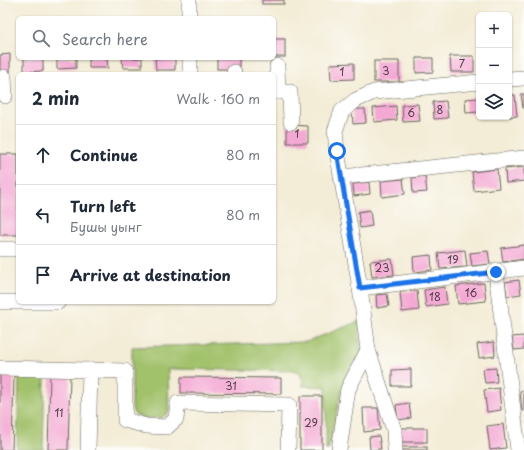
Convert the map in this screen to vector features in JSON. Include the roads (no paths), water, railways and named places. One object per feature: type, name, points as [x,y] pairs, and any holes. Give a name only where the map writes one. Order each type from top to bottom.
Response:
[{"type":"street","points":[[189,0],[189,16]]},
{"type":"street","points":[[190,60],[190,72]]},
{"type":"street","points":[[277,66],[281,92],[291,122]]},
{"type":"street","points":[[4,77],[8,96]]},
{"type":"street","points":[[512,79],[524,78]]},
{"type":"street","points":[[395,450],[394,430],[368,350],[360,288],[335,131],[342,111],[356,100],[374,92],[476,82]]},
{"type":"street","points":[[342,176],[524,158]]},
{"type":"street","points":[[0,249],[16,249]]},
{"type":"street","points":[[360,288],[524,268]]},
{"type":"street","points":[[496,272],[518,450]]},
{"type":"street","points":[[0,302],[16,302]]},
{"type":"street","points":[[339,450],[348,389],[368,350]]},
{"type":"street","points":[[0,368],[125,371],[125,420],[146,426],[167,427],[176,419],[178,403],[288,405],[288,450]]},
{"type":"street","points":[[88,450],[90,370]]}]
